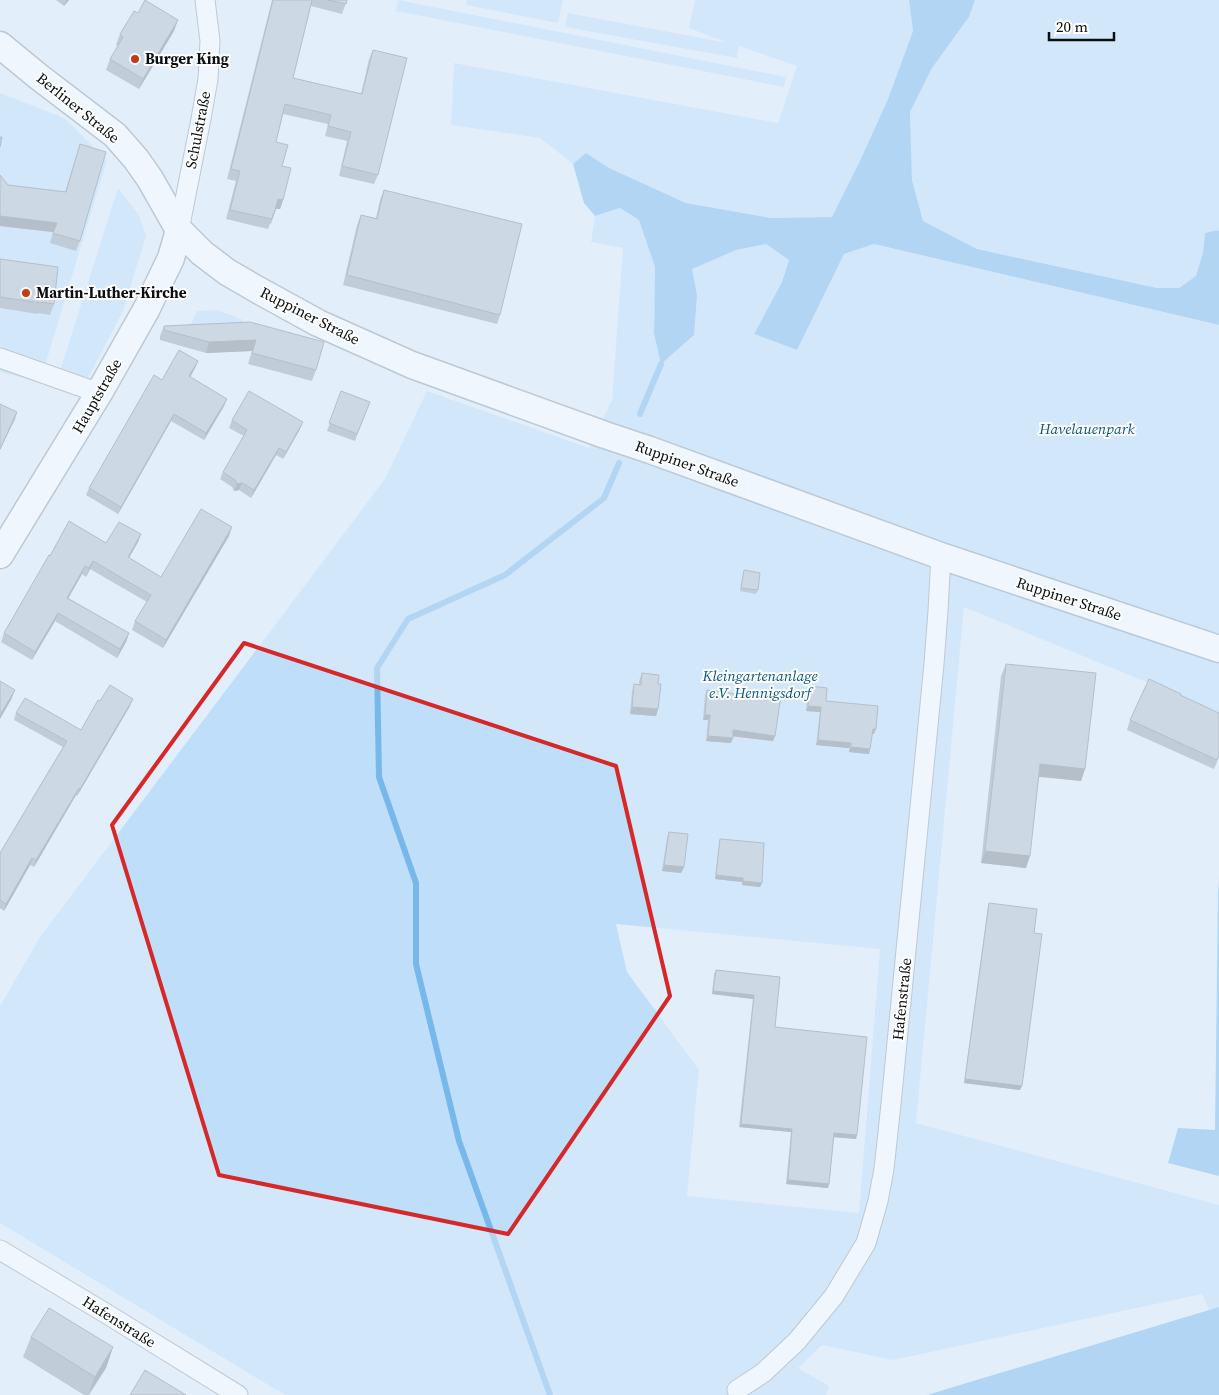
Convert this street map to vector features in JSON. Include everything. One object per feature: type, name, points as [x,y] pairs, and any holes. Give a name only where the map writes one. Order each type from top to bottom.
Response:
[{"type":"main road","name":"Berliner Straße","points":[[0,45],[115,135],[150,179],[179,230]]},
{"type":"main road","name":"Hauptstraße","points":[[0,555],[99,393],[146,310],[171,258],[179,230]]},
{"type":"main road","name":"Ruppiner Straße","points":[[179,230],[202,253],[227,272],[258,290],[318,323],[412,365],[941,556],[1219,649]]},
{"type":"street","name":"Schulstraße","points":[[179,230],[208,79],[210,41],[205,0]]},
{"type":"street","points":[[0,358],[99,393]]},
{"type":"street","name":"Hafenstraße","points":[[737,1390],[763,1373],[797,1341],[834,1296],[866,1242],[878,1201],[884,1169],[898,1036],[934,664],[941,556]]},
{"type":"street","name":"Hafenstraße","points":[[0,1250],[238,1395]]},
{"type":"highlighted area","points":[[244,643],[616,766],[670,996],[508,1234],[219,1175],[112,825]]},
{"type":"green space","points":[[398,0],[786,77],[784,87],[396,11]]},
{"type":"green space","points":[[467,0],[563,0],[558,23],[466,5]]},
{"type":"green space","points":[[695,0],[909,0],[913,31],[888,99],[860,162],[832,217],[771,218],[686,203],[609,168],[586,154],[573,164],[540,138],[451,125],[454,63],[778,123],[797,66],[739,46],[737,58],[565,27],[568,13],[728,43],[689,28]]},
{"type":"green space","points":[[975,0],[1219,0],[1219,231],[1205,233],[1203,253],[1197,276],[1179,288],[1157,288],[977,249],[923,221],[912,180],[910,112],[932,68],[969,17]]},
{"type":"green space","points":[[0,93],[64,118],[107,160],[40,382],[0,372]]},
{"type":"green space","points":[[118,188],[139,215],[146,236],[123,311],[88,378],[60,371]]},
{"type":"green space","points":[[620,208],[639,220],[655,267],[654,333],[697,295],[691,269],[736,250],[766,244],[789,260],[782,282],[754,334],[796,350],[844,254],[874,244],[1219,325],[1219,712],[964,607],[916,1123],[1219,1205],[1219,1307],[1209,1310],[1202,1294],[893,1360],[822,1345],[798,1368],[829,1386],[826,1395],[285,1395],[0,1223],[0,1006],[40,937],[385,479],[427,391],[589,448],[612,400],[623,248],[591,242],[595,216]],"holes":[[[616,924],[880,949],[859,1213],[687,1196],[699,1070],[627,972]]]},
{"type":"green space","points":[[218,310],[243,320],[241,328],[189,328],[197,311]]},
{"type":"water","points":[[909,0],[975,0],[969,17],[932,68],[910,112],[912,180],[923,221],[977,249],[1157,288],[1179,288],[1196,276],[1203,253],[1205,233],[1217,230],[1219,231],[1219,325],[874,244],[844,254],[797,350],[754,334],[782,282],[789,260],[766,244],[736,250],[692,269],[697,295],[694,335],[661,364],[654,333],[655,267],[639,220],[620,208],[595,216],[584,203],[573,164],[586,153],[609,168],[686,203],[771,218],[832,217],[888,99],[913,31]]},
{"type":"water","points":[[1219,878],[1219,1176],[1168,1163],[1178,1128],[1215,1130]]},
{"type":"water","points":[[1219,1307],[1219,1395],[927,1395]]},
{"type":"building","name":"Burger King","points":[[145,0],[178,20],[143,79],[110,59],[123,37],[120,34],[134,11],[138,13]]},
{"type":"building","points":[[273,0],[312,0],[293,78],[362,94],[373,50],[407,58],[378,175],[342,166],[351,132],[328,126],[331,115],[285,104],[276,142],[288,145],[282,166],[291,168],[283,200],[278,199],[272,219],[230,210],[240,171],[231,169]]},
{"type":"building","points":[[328,0],[347,0],[346,4]]},
{"type":"building","points":[[80,144],[106,152],[80,241],[53,233],[57,223],[0,216],[0,175],[8,185],[66,192]]},
{"type":"building","points":[[384,190],[522,224],[500,315],[347,275],[361,215],[377,219]]},
{"type":"building","name":"Martin-Luther-Kirche","points":[[0,259],[58,267],[54,304],[0,297]]},
{"type":"building","points":[[250,322],[324,342],[316,370],[252,353],[256,340],[209,342],[164,330],[164,326]]},
{"type":"building","points":[[179,350],[198,361],[189,376],[227,399],[206,433],[174,414],[121,507],[89,488],[154,375],[162,380]]},
{"type":"building","points":[[249,391],[303,422],[286,452],[279,448],[254,490],[242,483],[237,484],[235,480],[223,472],[247,430],[232,420]]},
{"type":"building","points":[[341,391],[370,402],[357,434],[329,423]]},
{"type":"building","points":[[0,404],[17,412],[0,449]]},
{"type":"building","points":[[201,509],[232,527],[166,640],[135,621],[151,595],[93,561],[89,568],[85,566],[67,598],[129,633],[120,649],[58,613],[35,652],[4,633],[69,521],[106,543],[119,522],[141,534],[128,557],[161,577]]},
{"type":"building","points":[[744,570],[760,573],[758,590],[741,588]]},
{"type":"building","points":[[1006,664],[1096,673],[1085,769],[1040,764],[1030,856],[985,851]]},
{"type":"building","points":[[642,673],[659,675],[658,684],[661,684],[658,709],[632,707],[634,684],[641,685]]},
{"type":"building","points":[[1149,679],[1219,713],[1219,755],[1217,760],[1130,720]]},
{"type":"building","points":[[0,681],[15,690],[0,715]]},
{"type":"building","points":[[110,685],[133,699],[80,789],[36,860],[32,858],[6,904],[0,900],[0,853],[67,741],[16,713],[25,698],[81,730],[98,700],[100,701]]},
{"type":"building","points":[[810,686],[827,688],[826,701],[878,706],[876,729],[873,729],[870,749],[851,747],[851,743],[818,740],[821,707],[808,706]]},
{"type":"building","points":[[707,690],[761,697],[762,694],[781,696],[775,736],[733,730],[733,738],[708,736],[710,715],[705,715]]},
{"type":"building","points":[[669,832],[688,834],[684,867],[664,865]]},
{"type":"building","points":[[720,839],[764,843],[762,883],[743,881],[743,878],[716,875]]},
{"type":"building","points":[[989,903],[1037,909],[1034,933],[1042,934],[1022,1086],[965,1079]]},
{"type":"building","points":[[716,970],[780,977],[775,1027],[867,1037],[857,1135],[834,1133],[829,1184],[788,1180],[792,1129],[741,1124],[754,995],[713,991]]},
{"type":"building","points":[[49,1308],[113,1347],[95,1377],[31,1337]]},
{"type":"building","points":[[145,1370],[186,1395],[130,1395]]},
{"type":"waterway","points":[[640,414],[661,364]]},
{"type":"waterway","points":[[550,1395],[459,1141],[416,964],[416,883],[379,777],[377,668],[408,619],[505,575],[604,498],[619,463]]},
{"type":"place","name":"Burger King","points":[[135,59]]},
{"type":"place","name":"Martin-Luther-Kirche","points":[[26,293]]},
{"type":"park label","name":"Havelauenpark","points":[[1087,429]]},
{"type":"park label","name":"Kleingartenanlage e.V. Hennigsdorf","points":[[760,684]]}]
